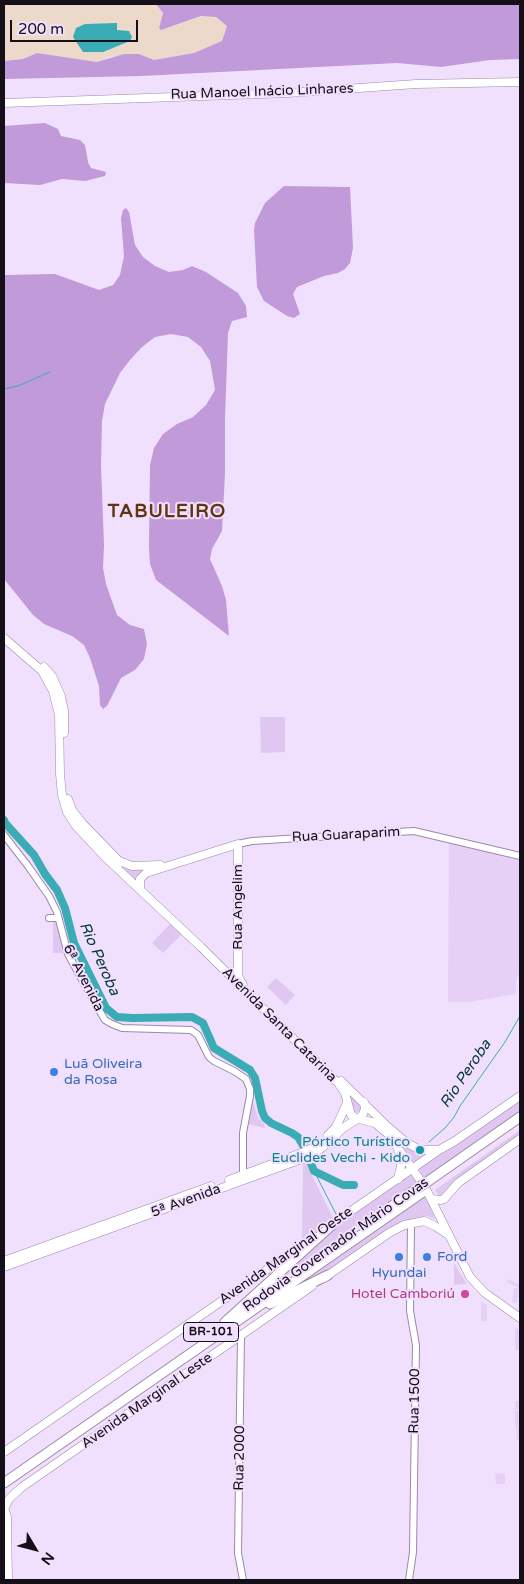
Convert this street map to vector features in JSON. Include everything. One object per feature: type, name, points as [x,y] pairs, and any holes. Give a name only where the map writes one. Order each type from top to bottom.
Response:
[{"type":"highway","name":"Rodovia Governador Mário Covas","points":[[425,1187],[520,1117]]},
{"type":"highway","name":"Rodovia Governador Mário Covas","points":[[4,1483],[228,1324],[425,1187],[520,1124]]},
{"type":"highway","points":[[228,1324],[332,1225]]},
{"type":"highway","points":[[228,1324],[328,1275]]},
{"type":"highway","name":"Rodovia Governador Mário Covas","points":[[4,1476],[228,1324]]},
{"type":"main road","name":"Rua Manoel Inácio Linhares","points":[[4,103],[291,92],[416,84],[520,82]]},
{"type":"main road","name":"Rua Guaraparim","points":[[4,632],[44,667],[52,676],[61,696],[64,711],[65,788],[72,810],[87,830],[122,863],[132,866],[172,864]]},
{"type":"main road","name":"Avenida Santa Catarina","points":[[4,638],[42,671],[57,702],[59,715],[60,788],[67,812],[76,826],[338,1083],[345,1093],[351,1114],[355,1118],[376,1123],[382,1128],[397,1146],[425,1187],[466,1271],[485,1293],[520,1318]]},
{"type":"main road","name":"Rua Guaraparim","points":[[140,888],[141,877],[146,873],[238,844]]},
{"type":"main road","name":"Rua Angelim","points":[[238,844],[239,971]]},
{"type":"main road","name":"Avenida Santa Catarina","points":[[239,971],[241,983],[388,1127],[407,1143],[420,1150],[439,1150]]},
{"type":"main road","name":"Avenida Marginal Oeste","points":[[4,1452],[439,1150],[520,1096]]},
{"type":"main road","name":"5ª Avenida","points":[[4,1267],[243,1178],[315,1147],[336,1127],[347,1102]]},
{"type":"main road","points":[[360,1118],[365,1111],[364,1102]]},
{"type":"main road","name":"5ª Avenida","points":[[4,1261],[314,1153],[343,1128],[360,1118]]},
{"type":"main road","points":[[432,1199],[444,1199],[458,1183],[520,1139]]},
{"type":"main road","points":[[397,1146],[401,1163],[398,1179]]},
{"type":"main road","points":[[411,1223],[424,1221],[449,1235]]},
{"type":"main road","name":"Avenida Marginal Leste","points":[[4,1509],[6,1500],[22,1487],[389,1233],[411,1223]]},
{"type":"main road","points":[[4,1509],[7,1517],[5,1523],[8,1580]]},
{"type":"street","name":"Rua Guaraparim","points":[[238,844],[252,841],[414,832],[520,856]]},
{"type":"street","name":"6ª Avenida","points":[[4,835],[44,887],[53,902],[68,954],[105,1020],[122,1028],[191,1030],[198,1035],[209,1057],[234,1070],[246,1079],[250,1089],[250,1096],[243,1133],[243,1178]]},
{"type":"street","points":[[49,918],[58,918]]},
{"type":"street","name":"Rua 1500","points":[[409,1580],[413,1552],[416,1345],[410,1311],[411,1223]]},
{"type":"street","name":"Rua 2000","points":[[241,1335],[238,1553],[243,1580]]},
{"type":"shaded area","points":[[4,4],[156,4],[163,13],[159,27],[174,26],[202,16],[216,17],[227,26],[222,41],[208,48],[194,53],[154,60],[139,54],[109,57],[97,62],[37,53],[23,59],[4,61]]},
{"type":"shaded area","points":[[156,4],[520,4],[520,59],[490,60],[441,67],[397,63],[141,76],[4,79],[4,61],[23,59],[37,53],[97,62],[124,54],[139,54],[154,60],[194,53],[222,41],[227,26],[216,17],[201,16],[161,30],[159,28],[163,13]]},
{"type":"shaded area","points":[[117,23],[117,30],[129,31],[132,37],[130,41],[103,52],[83,52],[73,37],[76,28],[85,24]]},
{"type":"shaded area","points":[[45,123],[58,129],[61,136],[80,140],[85,145],[91,168],[106,172],[105,176],[85,181],[62,179],[40,185],[4,183],[4,126]]},
{"type":"shaded area","points":[[284,186],[350,187],[353,248],[350,263],[338,273],[324,276],[297,287],[293,294],[300,314],[294,318],[287,316],[264,301],[257,287],[255,223],[265,203]]},
{"type":"shaded area","points":[[126,208],[129,212],[135,245],[143,257],[155,266],[169,272],[183,270],[192,266],[206,272],[238,293],[246,306],[247,317],[232,321],[228,333],[222,531],[212,549],[210,559],[226,600],[229,636],[156,580],[150,564],[150,465],[154,448],[163,434],[177,424],[193,417],[206,405],[215,390],[210,361],[201,347],[188,337],[171,334],[155,337],[142,347],[120,373],[105,404],[102,421],[101,465],[103,568],[106,584],[117,615],[130,625],[144,629],[147,644],[144,659],[135,670],[121,678],[107,706],[103,709],[100,705],[99,686],[84,645],[72,636],[44,624],[33,615],[4,579],[4,275],[55,274],[99,290],[113,285],[120,275],[124,256],[121,218],[123,210]]},
{"type":"shaded area","points":[[260,717],[285,717],[285,752],[261,753]]},
{"type":"shaded area","points":[[449,842],[520,861],[520,972],[516,981],[516,994],[469,1002],[448,1002]]},
{"type":"shaded area","points":[[116,863],[128,869],[142,869],[143,873],[136,876],[135,882]]},
{"type":"shaded area","points":[[56,919],[65,953],[53,953],[53,920]]},
{"type":"shaded area","points":[[171,923],[182,934],[163,953],[152,943]]},
{"type":"shaded area","points":[[276,978],[295,995],[286,1005],[267,987]]},
{"type":"shaded area","points":[[347,1090],[360,1104],[361,1109],[358,1112],[353,1113]]},
{"type":"shaded area","points":[[253,1101],[258,1118],[265,1128],[248,1124]]},
{"type":"shaded area","points":[[520,1101],[520,1112],[425,1179],[418,1168],[437,1154],[447,1151]]},
{"type":"shaded area","points":[[520,1130],[520,1136],[444,1196],[439,1196],[435,1190]]},
{"type":"shaded area","points":[[398,1141],[407,1147],[429,1154],[415,1164]]},
{"type":"shaded area","points":[[305,1161],[334,1220],[302,1242],[303,1162]]},
{"type":"shaded area","points":[[409,1169],[418,1183],[258,1295],[332,1227]]},
{"type":"shaded area","points":[[427,1195],[435,1219],[426,1216],[408,1220],[322,1277],[280,1297]]},
{"type":"shaded area","points":[[454,1263],[467,1284],[454,1285]]},
{"type":"shaded area","points":[[508,1279],[520,1285],[517,1303],[512,1302],[514,1288],[519,1288],[507,1282]]},
{"type":"shaded area","points":[[481,1302],[487,1305],[487,1321],[481,1321]]},
{"type":"shaded area","points":[[515,1328],[520,1330],[520,1350],[515,1350]]},
{"type":"shaded area","points":[[515,1401],[520,1401],[520,1409],[515,1409]]},
{"type":"shaded area","points":[[515,1409],[520,1411],[520,1418],[518,1418],[520,1425],[516,1426],[515,1425]]},
{"type":"shaded area","points":[[516,1426],[520,1427],[520,1433],[517,1433]]},
{"type":"shaded area","points":[[517,1433],[520,1434],[520,1440],[517,1439]]},
{"type":"shaded area","points":[[495,1473],[505,1474],[505,1484],[496,1484]]},
{"type":"waterway","points":[[4,389],[18,386],[50,372]]},
{"type":"waterway","name":"Rio Peroba","points":[[4,820],[34,855],[57,890],[65,908],[74,943],[106,1008],[117,1017],[192,1017],[203,1023],[214,1048],[250,1070],[255,1078],[265,1118],[298,1137],[304,1147]]},
{"type":"waterway","name":"Rio Peroba","points":[[429,1142],[454,1117],[505,1042],[520,1016]]},
{"type":"waterway","name":"Rio Peroba","points":[[310,1161],[314,1171],[343,1185],[354,1185]]},
{"type":"waterway","points":[[314,1171],[337,1216]]},
{"type":"place","name":"Luã Oliveira da Rosa","points":[[54,1072]]},
{"type":"place","name":"Pórtico Turístico Euclides Vechi - Kido","points":[[420,1150]]},
{"type":"place","name":"Hyundai","points":[[399,1257]]},
{"type":"place","name":"Ford","points":[[427,1257]]},
{"type":"place","name":"Hotel Camboriú","points":[[465,1294]]},
{"type":"district","name":"TABULEIRO","points":[[167,512]]}]
